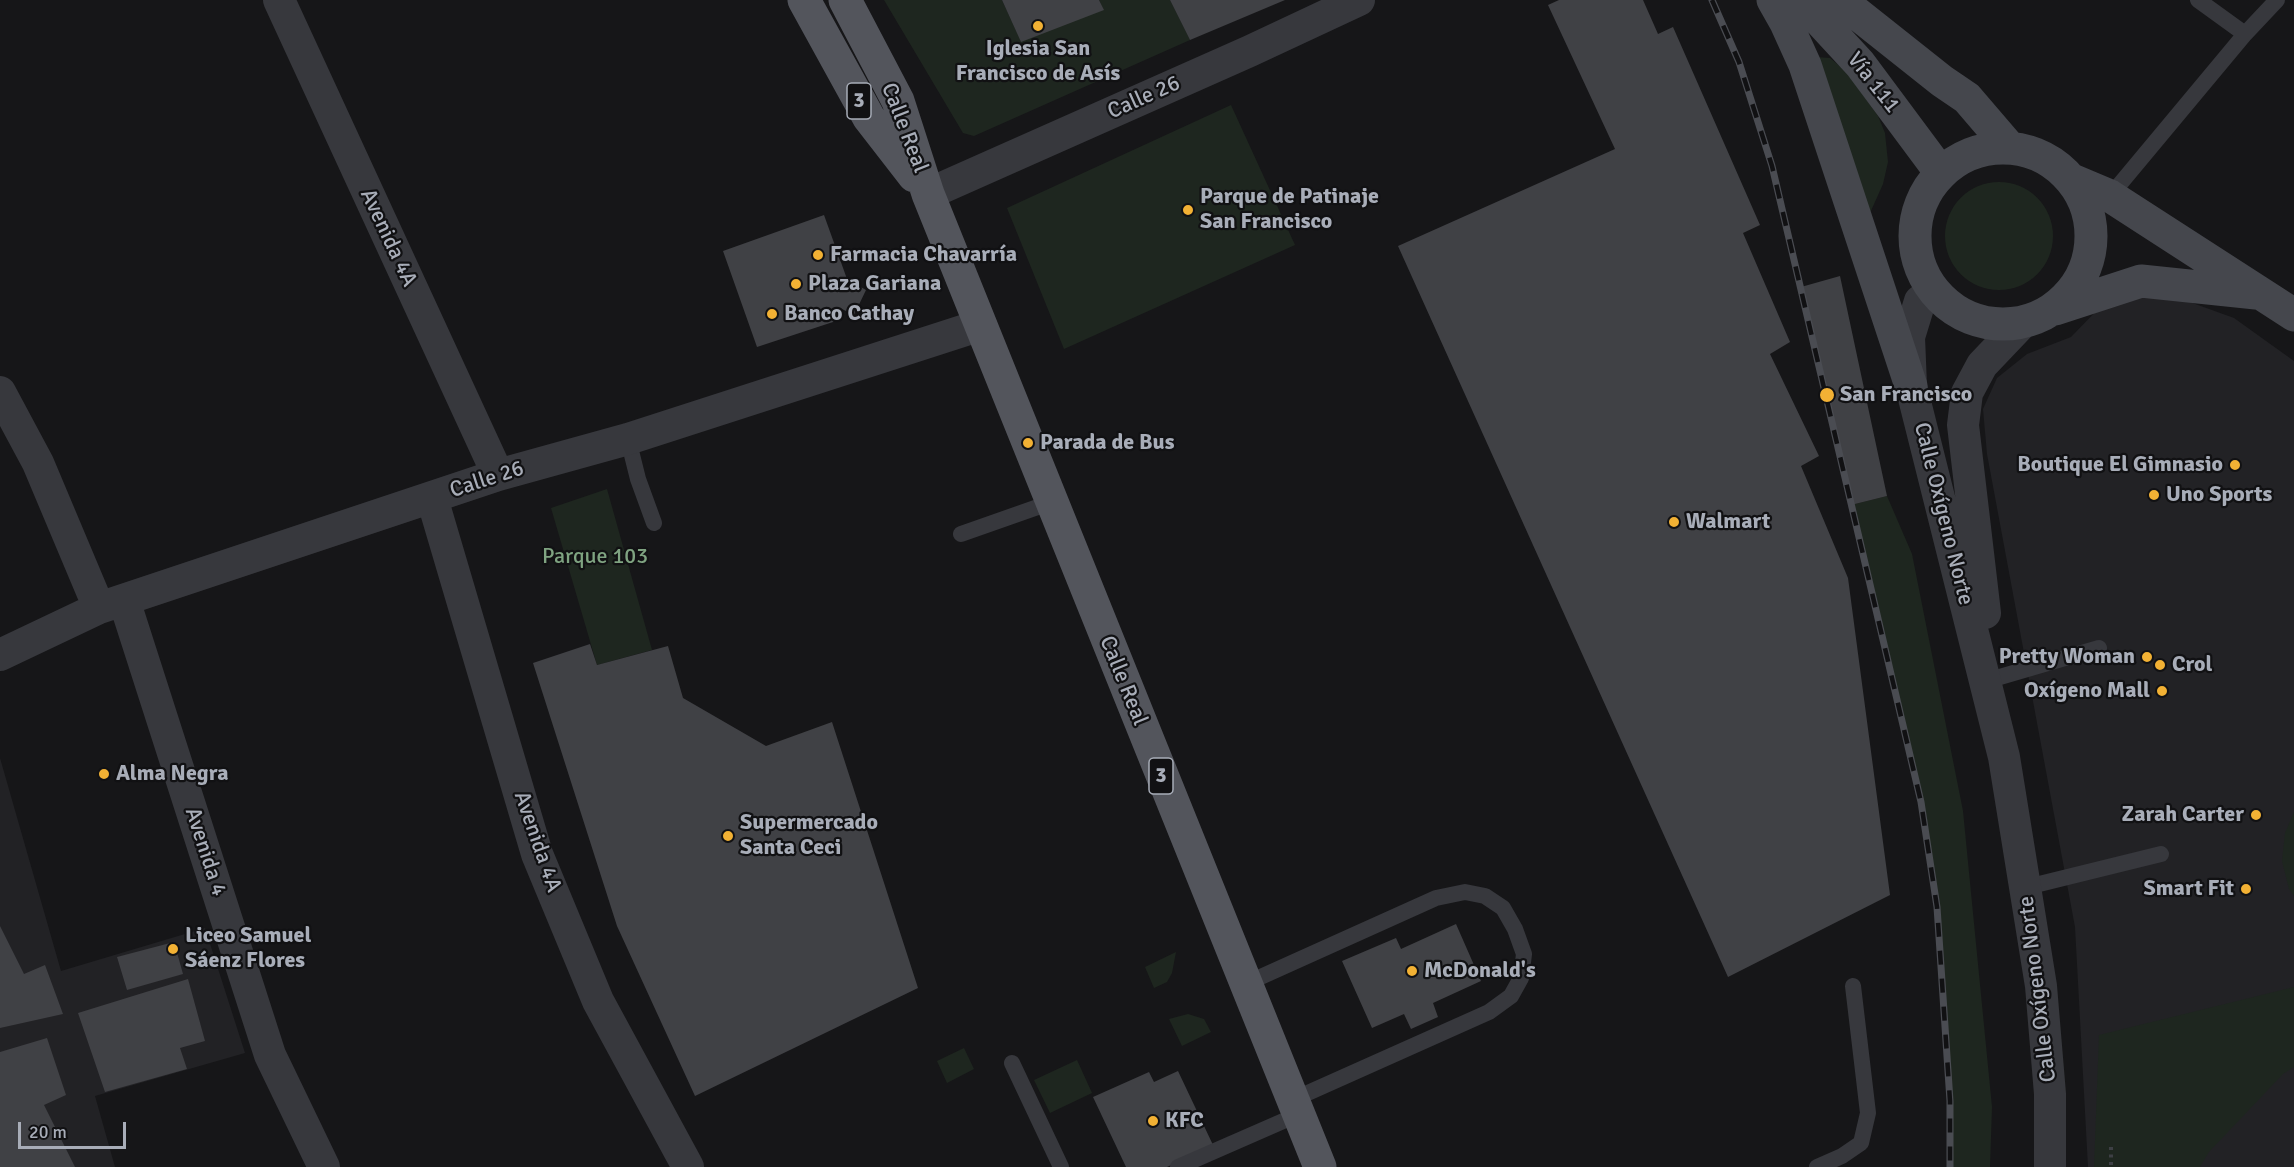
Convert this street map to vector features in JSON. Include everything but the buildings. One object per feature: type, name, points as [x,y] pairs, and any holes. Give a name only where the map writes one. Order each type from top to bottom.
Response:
[{"type":"main road","name":"Calle Real","points":[[804,0],[869,118],[928,194]]},
{"type":"main road","name":"Calle Real","points":[[845,0],[898,101],[928,194],[1320,1167]]},
{"type":"main road","points":[[1773,0],[1805,65],[1911,386]]},
{"type":"main road","name":"Vía 111","points":[[1797,0],[1812,12],[1860,64],[1941,173]]},
{"type":"main road","name":"Vía 111","points":[[1840,0],[1942,81],[1967,98],[2009,147]]},
{"type":"main road","points":[[2261,294],[2141,281],[2022,323],[1993,324],[1965,316],[1948,305],[1934,291],[1921,269],[1915,244],[1916,218],[1926,194],[1941,173],[1961,158],[1984,149],[2009,147],[2033,153],[2050,161],[2072,180],[2110,196],[2294,315]]},
{"type":"main road","points":[[2054,310],[2075,289],[2088,264],[2092,234],[2089,215],[2087,206],[2072,180]]},
{"type":"street","name":"Avenida 4A","points":[[279,0],[498,475]]},
{"type":"street","name":"Calle 26","points":[[928,194],[1359,0]]},
{"type":"street","name":"Calle Oxígeno Norte","points":[[1934,291],[1920,301],[1909,337],[1911,386],[2000,742]]},
{"type":"street","name":"Calle Oxígeno Norte","points":[[2022,323],[1982,365],[1967,393],[1963,425],[2000,742],[2027,887],[2041,986],[2050,1094],[2050,1167]]},
{"type":"street","name":"Calle 26","points":[[0,655],[112,604],[498,475],[628,439],[981,325]]},
{"type":"street","name":"Avenida 4","points":[[0,392],[112,604],[270,1055],[324,1167]]},
{"type":"street","name":"Avenida 4A","points":[[432,498],[537,854],[598,1001],[687,1167]]},
{"type":"lane","points":[[2198,0],[2245,34]]},
{"type":"lane","points":[[2110,196],[2245,34],[2277,0]]},
{"type":"lane","points":[[628,439],[638,479],[654,523]]},
{"type":"lane","points":[[961,534],[1052,502]]},
{"type":"lane","points":[[1992,679],[2099,648]]},
{"type":"lane","points":[[2027,887],[2161,854]]},
{"type":"lane","points":[[1178,1167],[1489,1012],[1511,996],[1521,978],[1524,954],[1515,929],[1503,908],[1485,896],[1465,892],[1436,898],[1245,984]]},
{"type":"lane","points":[[1817,1167],[1842,1156],[1861,1143],[1868,1113],[1853,986]]},
{"type":"lane","points":[[1012,1063],[1061,1167]]},
{"type":"path","points":[[2111,1147],[2111,1167]]},
{"type":"shaded area","name":"Oxígeno Mall","points":[[2151,288],[2234,318],[2294,361],[2294,1167],[2088,1167],[2075,927],[1987,454],[1983,409],[1997,378],[2027,354],[2071,337],[2106,301]]},
{"type":"shaded area","name":"Liceo Samuel Sáenz Flores","points":[[0,758],[61,971],[205,928],[245,1053],[95,1096],[115,1167],[0,1167]]},
{"type":"green space","points":[[884,0],[1002,0],[1021,41],[1103,9],[1099,0],[1170,0],[1190,40],[974,136],[963,133]]},
{"type":"green space","points":[[1816,57],[1830,58],[1847,72],[1878,116],[1885,133],[1888,162],[1883,184],[1870,213]]},
{"type":"green space","name":"Parque de Patinaje San Francisco","points":[[1231,105],[1295,245],[1064,349],[1007,208]]},
{"type":"green space","points":[[1999,182],[2020,186],[2037,198],[2049,215],[2053,236],[2049,257],[2037,274],[2020,286],[1999,290],[1978,286],[1961,274],[1949,257],[1945,236],[1949,215],[1961,198],[1978,186]]},
{"type":"green space","name":"Parque 103","points":[[607,489],[652,650],[597,665],[551,508]]},
{"type":"green space","points":[[1887,496],[1912,554],[1963,811],[1992,1107],[1990,1167],[1950,1167],[1950,1101],[1937,907],[1921,802],[1851,505]]},
{"type":"green space","points":[[2294,812],[2294,896],[2289,889],[2282,861],[2285,833]]},
{"type":"green space","points":[[1176,952],[1172,973],[1167,982],[1154,988],[1145,967]]},
{"type":"green space","points":[[2294,987],[2294,1067],[2283,1074],[2209,1152],[2200,1167],[2094,1167],[2099,1035]]},
{"type":"green space","points":[[1188,1014],[1204,1019],[1211,1032],[1182,1046],[1169,1019]]},
{"type":"green space","points":[[964,1048],[974,1069],[947,1083],[937,1061]]},
{"type":"green space","points":[[1077,1060],[1092,1093],[1050,1113],[1034,1080]]},
{"type":"railway","points":[[1712,0],[1739,62],[1772,166],[1921,802],[1937,907],[1950,1101],[1950,1167]]},
{"type":"place","name":"Iglesia San Francisco de Asís","points":[[1038,26]]},
{"type":"place","name":"Parque de Patinaje San Francisco","points":[[1188,210]]},
{"type":"place","name":"Farmacia Chavarría","points":[[818,255]]},
{"type":"place","name":"Plaza Gariana","points":[[796,284]]},
{"type":"place","name":"Banco Cathay","points":[[772,314]]},
{"type":"place","name":"San Francisco","points":[[1827,395]]},
{"type":"place","name":"Parada de Bus","points":[[1028,443]]},
{"type":"place","name":"Boutique El Gimnasio","points":[[2235,465]]},
{"type":"place","name":"Uno Sports","points":[[2154,495]]},
{"type":"place","name":"Walmart","points":[[1674,522]]},
{"type":"place","name":"Pretty Woman","points":[[2147,657]]},
{"type":"place","name":"Crol","points":[[2160,665]]},
{"type":"place","name":"Oxígeno Mall","points":[[2162,691]]},
{"type":"place","name":"Alma Negra","points":[[104,774]]},
{"type":"place","name":"Zarah Carter","points":[[2256,815]]},
{"type":"place","name":"Supermercado Santa Ceci","points":[[728,836]]},
{"type":"place","name":"Smart Fit","points":[[2246,889]]},
{"type":"place","name":"Liceo Samuel Sáenz Flores","points":[[173,949]]},
{"type":"place","name":"McDonald's","points":[[1412,971]]},
{"type":"place","name":"KFC","points":[[1153,1121]]}]
